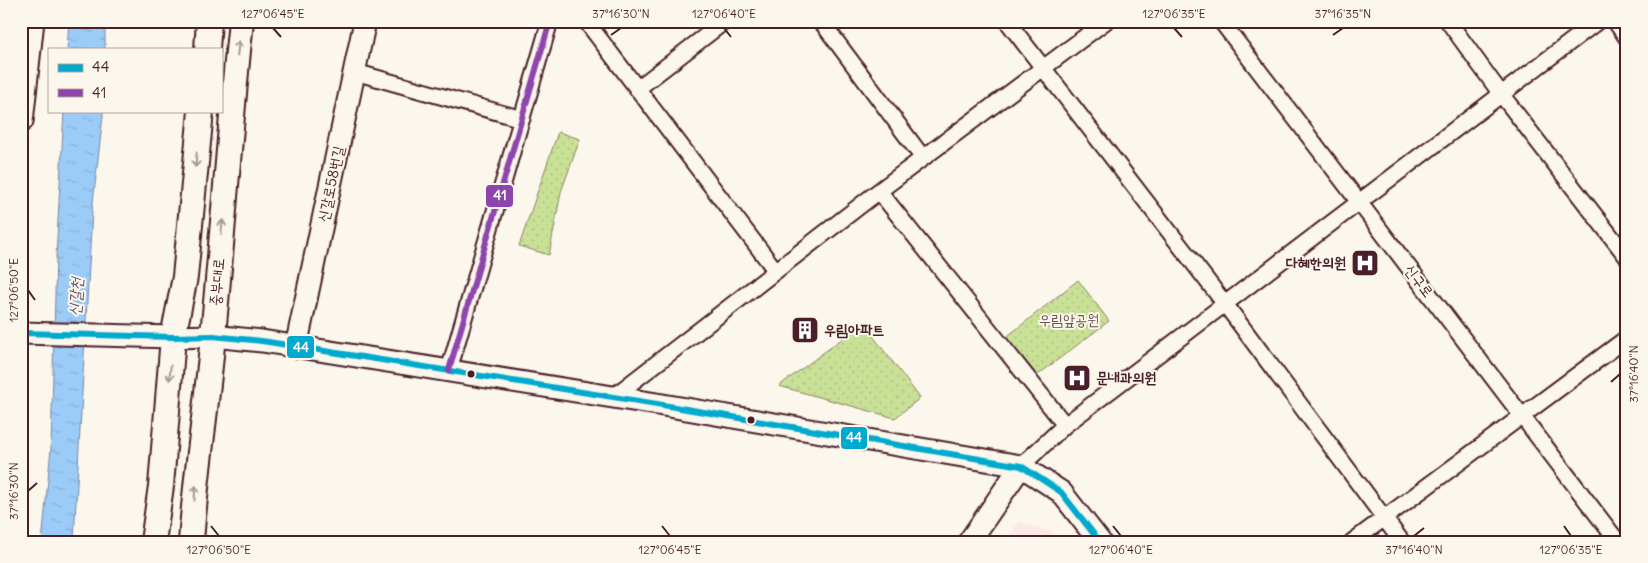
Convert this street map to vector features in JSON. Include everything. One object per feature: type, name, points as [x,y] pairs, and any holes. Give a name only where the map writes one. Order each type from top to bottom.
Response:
[{"type":"main road","points":[[207,48],[210,21]]},
{"type":"main road","name":"중부대로","points":[[191,542],[213,336],[230,127],[241,21]]},
{"type":"main road","points":[[153,542],[161,486],[173,338],[185,277],[201,112]]},
{"type":"street","points":[[21,126],[25,122],[36,21]]},
{"type":"street","name":"신갈로58번길","points":[[296,347],[366,21]]},
{"type":"street","points":[[449,370],[550,21]]},
{"type":"street","points":[[586,21],[776,271]]},
{"type":"street","points":[[637,89],[725,21]]},
{"type":"street","points":[[821,21],[923,158]]},
{"type":"street","points":[[1007,21],[1225,304],[1402,542]]},
{"type":"street","points":[[613,397],[879,191],[1106,21]]},
{"type":"street","name":"신구로","points":[[1221,21],[1618,542]]},
{"type":"street","points":[[1448,21],[1501,94],[1627,257]]},
{"type":"street","points":[[969,542],[1021,466],[1065,425],[1598,21]]},
{"type":"street","points":[[1615,21],[1627,38]]},
{"type":"street","points":[[355,72],[522,119]]},
{"type":"street","points":[[879,191],[1065,425]]},
{"type":"street","points":[[21,333],[173,338],[213,336],[262,341],[613,397],[1021,466],[1061,492],[1100,542]]},
{"type":"street","points":[[1352,542],[1627,338]]},
{"type":"shaded area","points":[[21,21],[36,21],[21,121]]},
{"type":"shaded area","points":[[1019,522],[1053,532],[1061,542],[1005,542]]},
{"type":"green space","points":[[558,132],[580,139],[561,192],[549,255],[519,246]]},
{"type":"green space","name":"우림앞공원","points":[[1078,280],[1109,321],[1035,377],[1004,339]]},
{"type":"green space","points":[[863,323],[920,398],[895,418],[779,386]]},
{"type":"water","points":[[69,21],[105,21],[105,48],[67,48]]},
{"type":"water","name":"신갈천","points":[[64,112],[103,112],[92,211],[73,542],[42,542],[51,448],[56,257]]},
{"type":"transit line","name":"41","points":[[449,370],[550,21]]},
{"type":"transit line","name":"44","points":[[21,333],[173,337],[213,336],[262,341],[657,404],[1021,466],[1061,492],[1100,542]]},
{"type":"place","name":"다혜한의원","points":[[1365,263]]},
{"type":"place","name":"우림아파트","points":[[805,330]]},
{"type":"place","name":"문내과의원","points":[[1077,378]]}]
